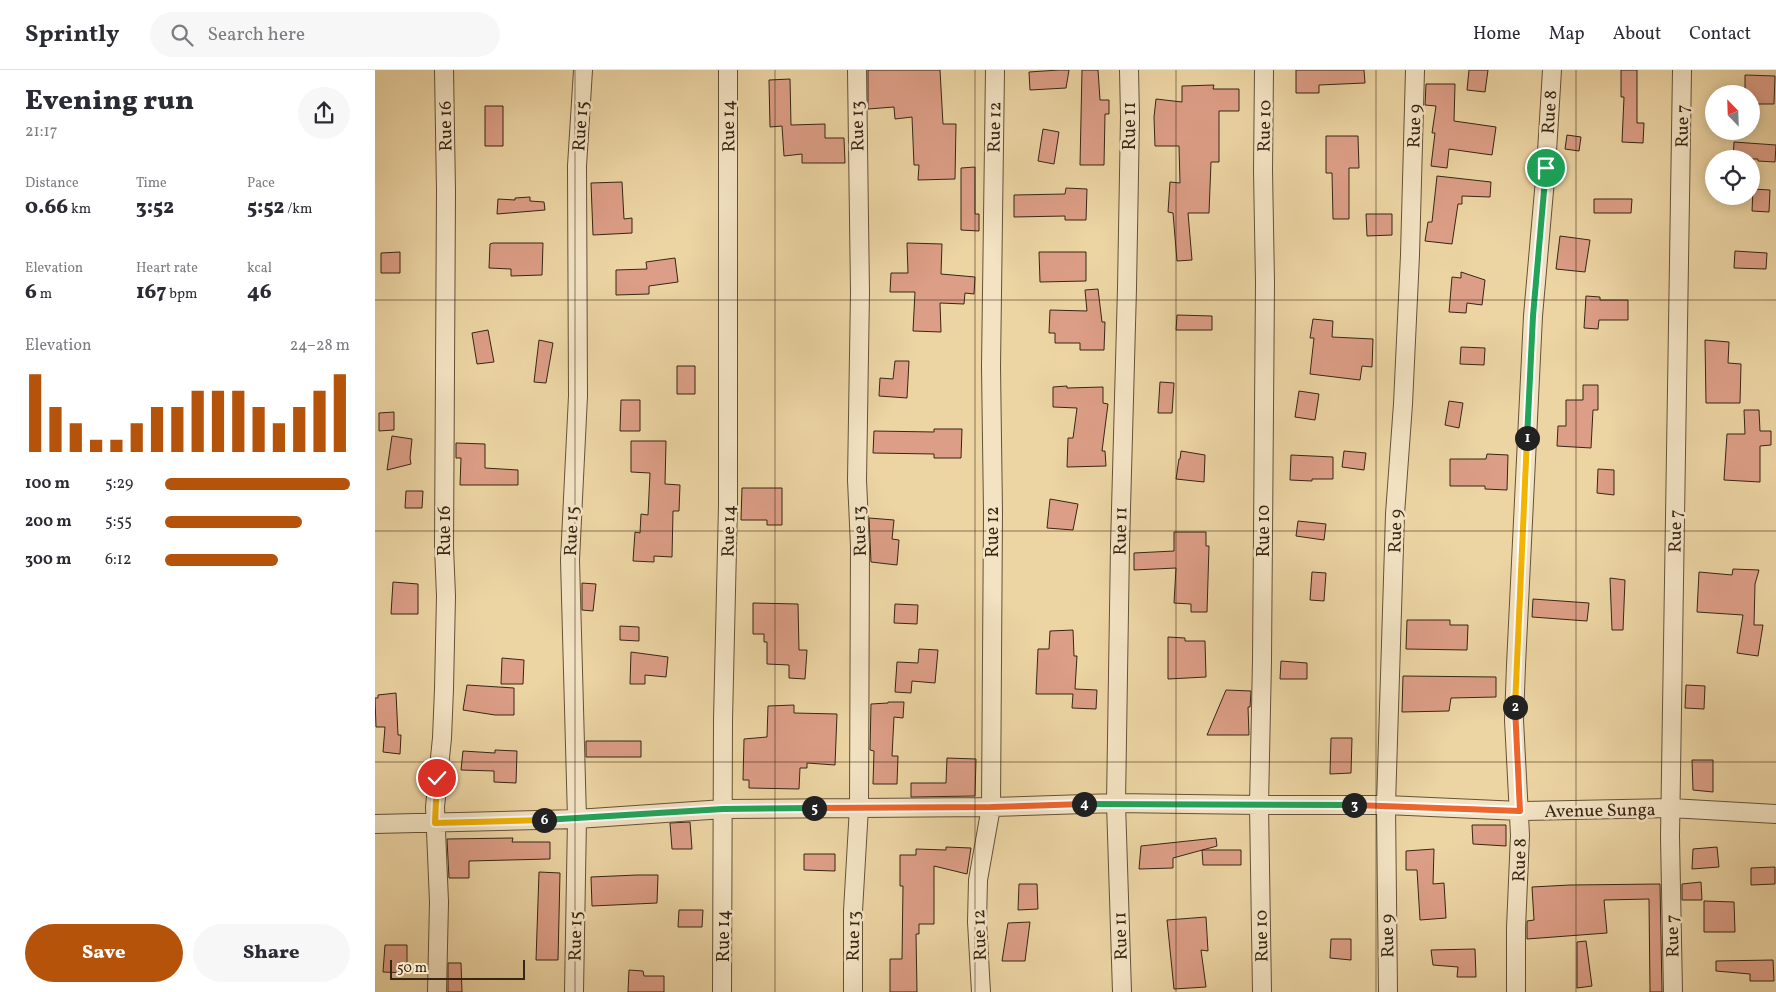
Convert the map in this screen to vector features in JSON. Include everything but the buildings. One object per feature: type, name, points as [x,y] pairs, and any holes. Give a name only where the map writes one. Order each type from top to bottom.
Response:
[{"type":"street","name":"Rue 16","points":[[437,992],[439,902],[435,807],[442,738],[446,596],[444,547],[446,191],[444,70]]},
{"type":"street","name":"Rue 15","points":[[574,992],[577,820],[570,560],[578,396],[577,166],[583,70]]},
{"type":"street","name":"Rue 14","points":[[722,992],[723,712],[728,505],[728,70]]},
{"type":"street","name":"Rue 13","points":[[853,992],[853,912],[859,807],[860,546],[857,480],[860,292],[857,70]]},
{"type":"street","name":"Rue 12","points":[[981,992],[977,922],[979,880],[991,807],[993,512],[991,367],[995,70]]},
{"type":"street","name":"Rue 11","points":[[1122,992],[1116,803],[1119,555],[1127,288],[1129,70]]},
{"type":"street","name":"Rue 10","points":[[1262,992],[1259,805],[1263,650],[1264,70]]},
{"type":"street","name":"Rue 9","points":[[1388,992],[1386,805],[1395,523],[1410,255],[1415,70]]},
{"type":"street","name":"Rue 8","points":[[1516,992],[1520,811],[1514,720],[1516,665],[1533,316],[1546,168],[1552,70]]},
{"type":"street","name":"Rue 7","points":[[1673,992],[1670,837],[1682,70]]},
{"type":"street","name":"Avenue Sunga","points":[[375,824],[577,820],[723,809],[991,807],[1116,803],[1386,805],[1520,811],[1671,808],[1776,814]]},
{"type":"route","points":[[437,778],[435,823],[577,820],[723,809],[991,807],[1116,803],[1386,805],[1520,811],[1514,720],[1516,665],[1533,316],[1546,168]]}]
